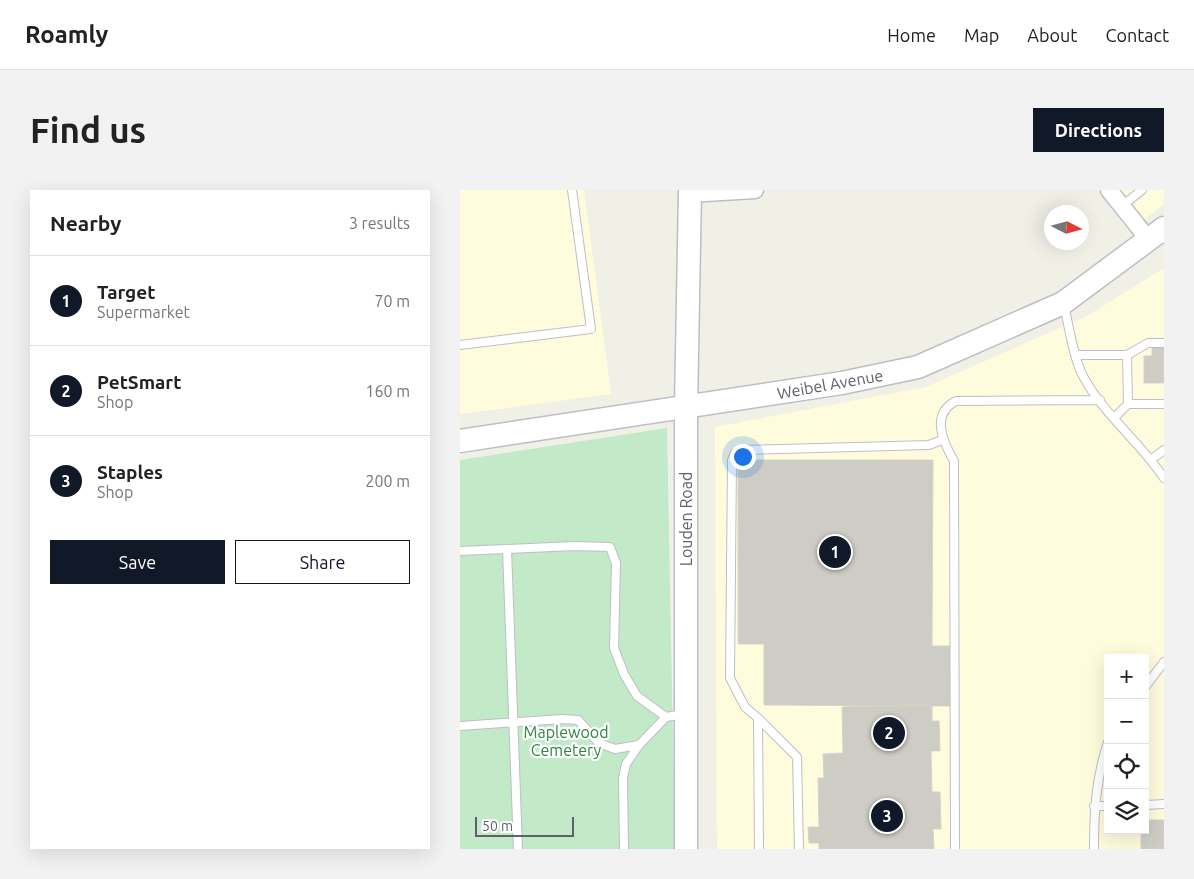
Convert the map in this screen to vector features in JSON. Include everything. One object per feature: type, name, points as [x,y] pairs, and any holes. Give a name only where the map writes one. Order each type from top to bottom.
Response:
[{"type":"street","points":[[689,192],[755,190]]},
{"type":"street","points":[[1109,190],[1122,206],[1157,234]]},
{"type":"street","name":"Louden Road","points":[[686,849],[676,715],[686,408],[689,192]]},
{"type":"street","name":"Weibel Avenue","points":[[460,441],[842,383],[918,367],[1063,303],[1157,234]]},
{"type":"lane","points":[[460,345],[591,329],[572,190]]},
{"type":"lane","points":[[1122,206],[1142,190]]},
{"type":"lane","points":[[1063,303],[1083,375],[1100,400],[1152,459],[1164,478]]},
{"type":"lane","points":[[1077,355],[1127,355],[1148,343],[1164,343]]},
{"type":"lane","points":[[1127,355],[1128,404]]},
{"type":"lane","points":[[955,849],[954,462],[942,440],[942,416],[946,406],[956,401],[1100,400]]},
{"type":"lane","points":[[1115,417],[1128,404],[1164,404]]},
{"type":"lane","points":[[799,849],[797,756],[745,707],[730,678],[732,460],[735,453],[740,450],[929,445],[942,440]]},
{"type":"lane","points":[[1152,459],[1164,450]]},
{"type":"lane","points":[[460,551],[574,546],[610,547],[616,563],[614,648],[624,674],[637,696],[676,715],[639,745],[626,764],[622,778],[624,849]]},
{"type":"lane","points":[[507,549],[518,849]]},
{"type":"lane","points":[[1149,682],[1164,662]]},
{"type":"lane","points":[[758,718],[759,849]]},
{"type":"lane","points":[[460,726],[562,719],[578,720],[599,742],[615,749],[639,745]]},
{"type":"lane","points":[[1094,849],[1094,806],[1098,771],[1107,744]]},
{"type":"lane","points":[[1149,805],[1164,804]]},
{"type":"lane","points":[[1094,806],[1104,806]]},
{"type":"shaded area","points":[[460,190],[584,190],[611,394],[460,414]]},
{"type":"shaded area","points":[[1098,190],[1164,190],[1164,204],[1129,232]]},
{"type":"shaded area","points":[[1164,268],[1164,849],[717,849],[715,427],[926,387],[1087,316]]},
{"type":"green space","name":"Maplewood Cemetery","points":[[667,428],[675,849],[460,849],[460,460]]},
{"type":"building","points":[[1152,346],[1164,346],[1164,383],[1144,383],[1144,356],[1152,356]]},
{"type":"building","points":[[738,460],[933,460],[932,646],[952,646],[952,706],[764,705],[764,644],[738,644]]},
{"type":"building","points":[[932,704],[932,721],[939,721],[940,751],[931,751],[932,792],[940,792],[941,829],[933,829],[934,849],[819,849],[819,843],[809,843],[808,827],[819,827],[818,778],[824,778],[823,754],[843,753],[842,707]]},
{"type":"building","points":[[1149,820],[1164,820],[1164,849],[1141,849],[1141,834],[1149,834]]},
{"type":"place","name":"Target","points":[[835,552]]},
{"type":"place","name":"PetSmart","points":[[889,733]]},
{"type":"place","name":"Staples","points":[[887,816]]}]
